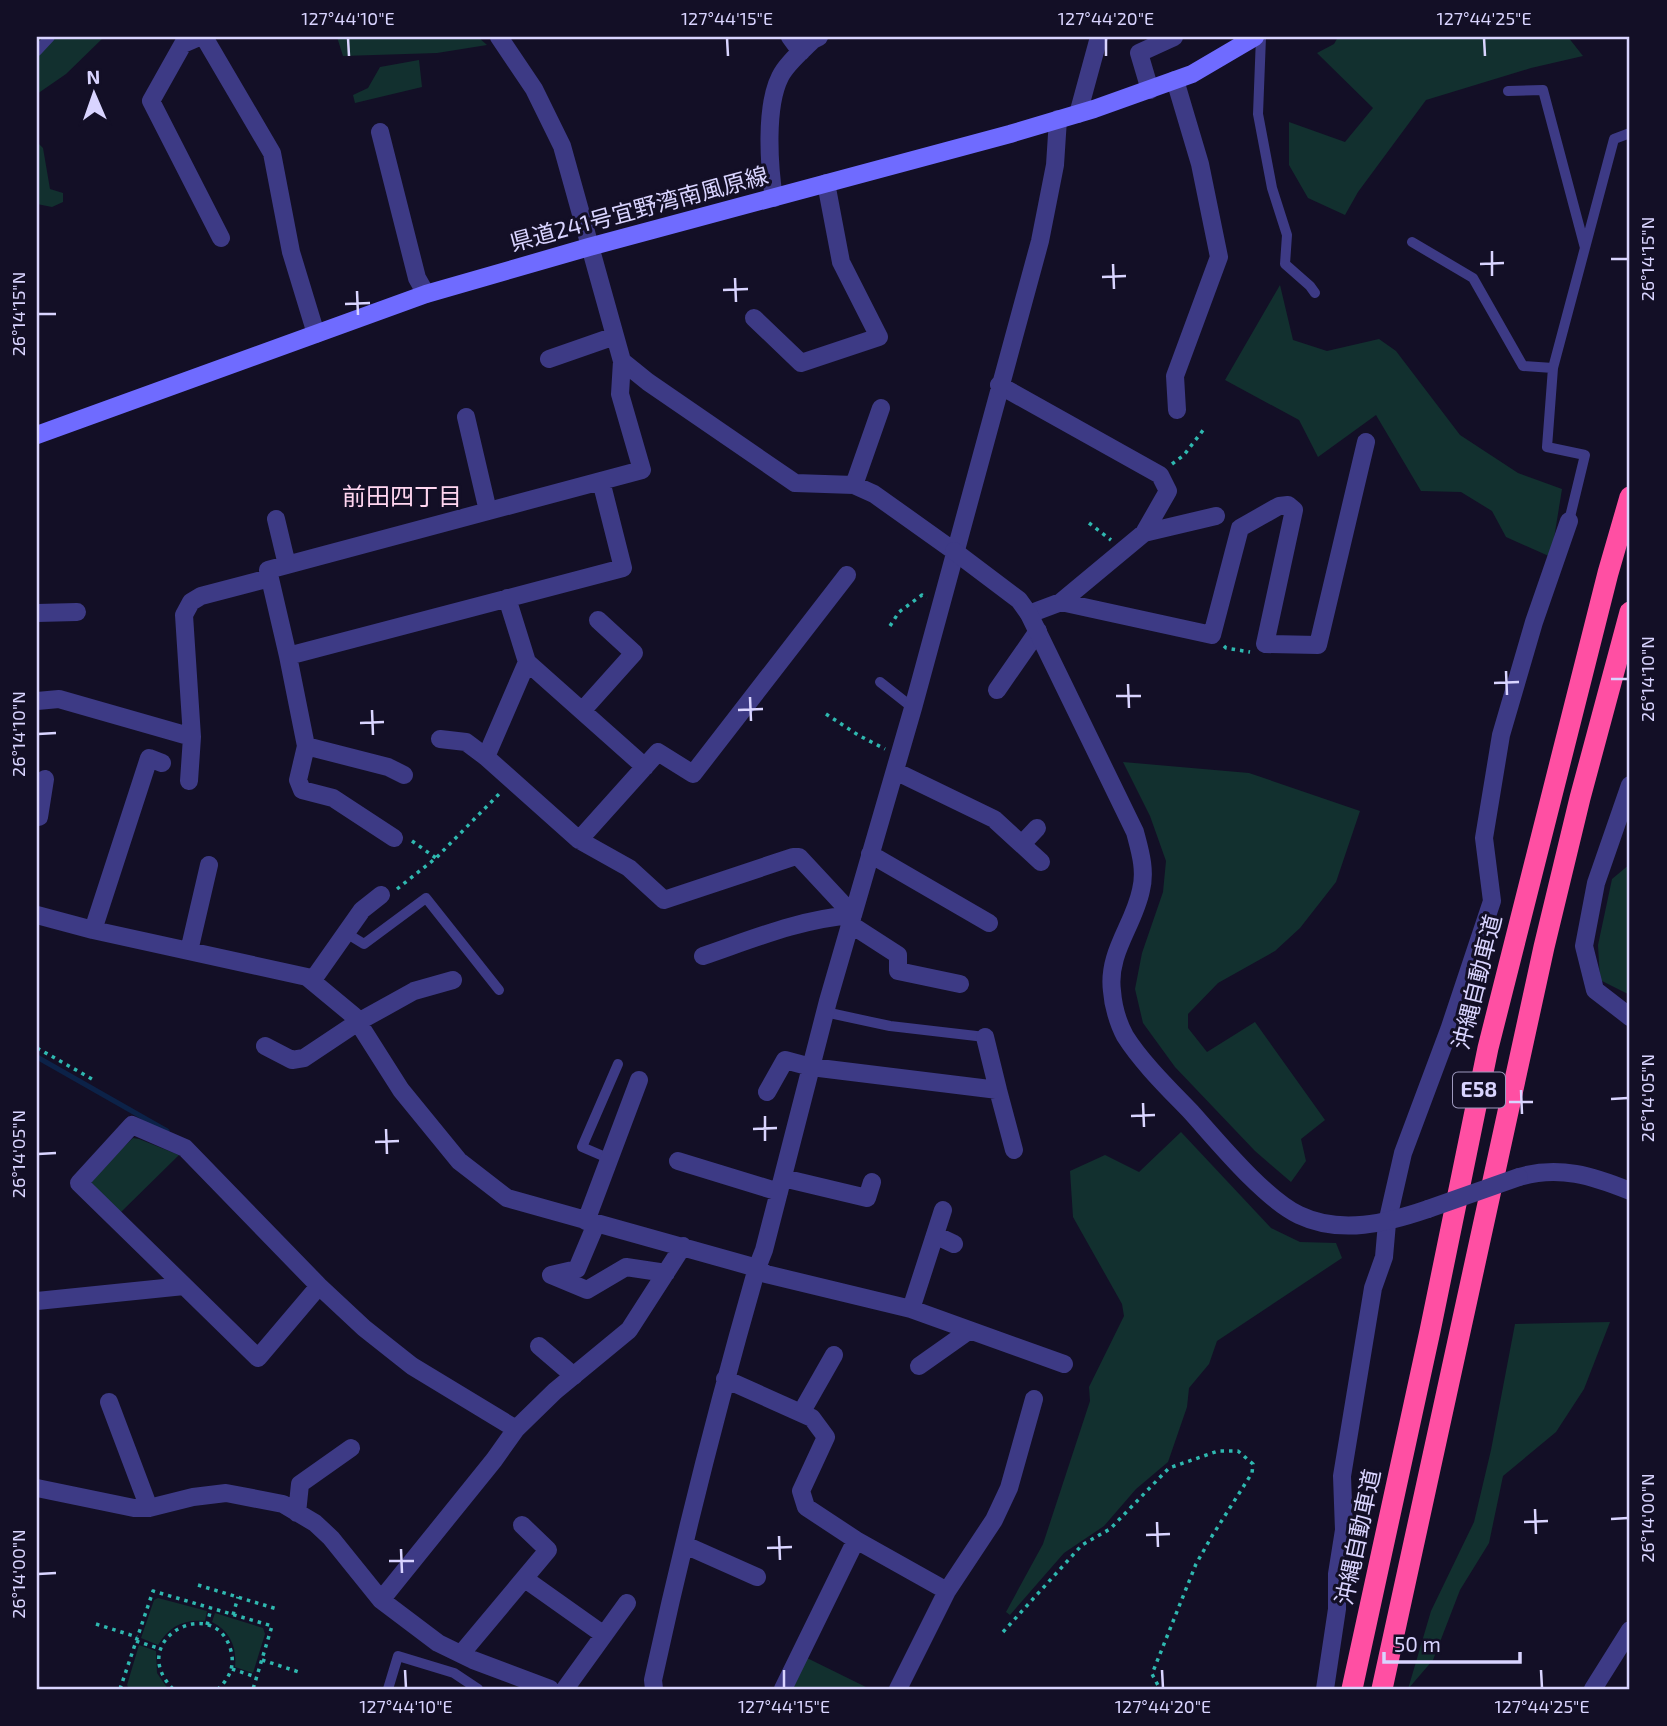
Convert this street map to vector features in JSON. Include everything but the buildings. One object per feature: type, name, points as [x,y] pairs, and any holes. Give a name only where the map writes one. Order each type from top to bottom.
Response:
[{"type":"highway","name":"沖縄自動車道","points":[[1352,1689],[1488,1048],[1608,573],[1630,497]]},
{"type":"highway","name":"E58","points":[[1382,1689],[1544,947],[1580,798],[1630,612]]},
{"type":"main road","name":"県道241号宜野湾南風原線","points":[[37,435],[426,294],[1078,114],[1175,80],[1255,37]]},
{"type":"street","points":[[221,238],[151,101],[183,44],[202,37],[272,153],[291,252],[316,334]]},
{"type":"street","points":[[394,838],[333,798],[302,790],[298,780],[306,746],[268,570],[642,470],[620,394],[622,361],[562,146],[534,89],[499,37]]},
{"type":"street","points":[[790,37],[801,52]]},
{"type":"street","points":[[774,198],[769,166],[773,94],[781,74],[813,40],[820,37]]},
{"type":"street","points":[[1078,114],[1099,37]]},
{"type":"street","points":[[1150,90],[1139,53],[1174,37]]},
{"type":"street","points":[[1175,80],[1200,164],[1219,257],[1175,376],[1177,410]]},
{"type":"street","points":[[654,1689],[653,1680],[666,1623],[725,1379],[764,1250],[825,1013],[913,708],[1040,241],[1055,165],[1058,119]]},
{"type":"street","points":[[380,132],[417,278],[426,294]]},
{"type":"street","points":[[754,318],[801,363],[879,337],[841,262],[826,183]]},
{"type":"street","points":[[549,359],[615,336]]},
{"type":"street","points":[[622,361],[648,382],[795,483],[854,485],[874,494],[1019,600],[1038,631],[1135,832],[1142,858],[1141,890],[1115,957],[1111,976],[1115,1009],[1125,1036],[1169,1089],[1274,1199],[1299,1215],[1324,1223],[1352,1226],[1387,1223],[1519,1177],[1541,1172],[1582,1173],[1630,1191]]},
{"type":"street","points":[[999,385],[1160,475],[1168,491],[1143,533],[1124,550],[1061,602],[1029,614]]},
{"type":"street","points":[[854,485],[881,408]]},
{"type":"street","points":[[466,416],[488,511]]},
{"type":"street","points":[[1061,602],[1212,635],[1240,528],[1279,506],[1288,505],[1294,510],[1265,644],[1318,645],[1366,442]]},
{"type":"street","points":[[288,656],[623,568],[601,481]]},
{"type":"street","points":[[1143,533],[1216,516]]},
{"type":"street","points":[[276,519],[286,565]]},
{"type":"street","points":[[1325,1689],[1337,1609],[1337,1574],[1344,1530],[1342,1476],[1373,1288],[1384,1257],[1387,1223],[1403,1153],[1449,1030],[1492,901],[1484,838],[1501,735],[1534,622],[1569,521]]},
{"type":"street","points":[[579,840],[658,752],[693,774],[847,575]]},
{"type":"street","points":[[189,780],[192,737],[184,615],[191,601],[201,596],[270,578]]},
{"type":"street","points":[[507,598],[527,662],[645,767]]},
{"type":"street","points":[[37,613],[78,611]]},
{"type":"street","points":[[582,710],[634,653],[598,620]]},
{"type":"street","points":[[997,690],[1038,631]]},
{"type":"street","points":[[486,757],[527,662]]},
{"type":"street","points":[[37,701],[59,699],[192,737]]},
{"type":"street","points":[[440,739],[466,742],[579,840],[629,868],[664,900],[793,857],[799,858],[851,920],[898,955],[898,971],[960,984]]},
{"type":"street","points":[[306,746],[388,767],[404,775]]},
{"type":"street","points":[[93,930],[149,758],[162,763]]},
{"type":"street","points":[[897,764],[994,820],[1041,862]]},
{"type":"street","points":[[37,817],[45,779]]},
{"type":"street","points":[[1630,785],[1596,883],[1584,946],[1595,990],[1630,1017]]},
{"type":"street","points":[[1023,844],[1037,828]]},
{"type":"street","points":[[870,854],[989,923]]},
{"type":"street","points":[[189,951],[209,865]]},
{"type":"street","points":[[312,981],[362,910],[381,895]]},
{"type":"street","points":[[37,915],[307,977],[354,1016],[401,1090],[459,1161],[507,1198],[683,1246],[757,1268],[766,1274],[911,1309],[1064,1364]]},
{"type":"street","points":[[703,956],[823,917],[851,920]]},
{"type":"street","points":[[265,1046],[292,1060],[304,1059],[358,1022],[414,991],[453,981]]},
{"type":"street","points":[[985,1037],[1014,1150]]},
{"type":"street","points":[[767,1092],[785,1060],[811,1067],[998,1090]]},
{"type":"street","points":[[639,1080],[610,1159],[578,1269],[551,1275],[587,1290],[626,1267],[666,1273]]},
{"type":"street","points":[[319,1286],[258,1358],[79,1183],[132,1125],[185,1148],[319,1286],[364,1328],[412,1366],[516,1429]]},
{"type":"street","points":[[678,1161],[781,1185],[868,1197]]},
{"type":"street","points":[[911,1309],[943,1210]]},
{"type":"street","points":[[935,1235],[954,1244]]},
{"type":"street","points":[[381,1600],[516,1429],[573,1376],[629,1330],[683,1246]]},
{"type":"street","points":[[37,1301],[184,1286]]},
{"type":"street","points":[[919,1366],[970,1330]]},
{"type":"street","points":[[539,1346],[573,1376]]},
{"type":"street","points":[[801,1413],[834,1355]]},
{"type":"street","points":[[725,1379],[812,1418],[827,1437],[801,1492],[806,1507],[856,1540],[947,1591]]},
{"type":"street","points":[[898,1689],[947,1591],[994,1520],[1009,1489],[1034,1399]]},
{"type":"street","points":[[109,1402],[149,1508]]},
{"type":"street","points":[[297,1513],[300,1484],[351,1448]]},
{"type":"street","points":[[37,1488],[134,1508],[149,1508],[193,1497],[226,1493],[282,1504],[315,1523],[331,1538],[381,1600],[438,1643],[550,1689]]},
{"type":"street","points":[[461,1654],[548,1550],[522,1525]]},
{"type":"street","points":[[783,1689],[856,1540]]},
{"type":"street","points":[[685,1545],[757,1577]]},
{"type":"street","points":[[525,1578],[604,1635]]},
{"type":"street","points":[[565,1689],[627,1603]]},
{"type":"street","points":[[1593,1689],[1630,1630]]},
{"type":"lane","points":[[37,51],[50,37]]},
{"type":"lane","points":[[1261,37],[1258,114],[1272,188],[1287,235],[1285,264],[1315,293]]},
{"type":"lane","points":[[1507,91],[1543,90],[1585,248]]},
{"type":"lane","points":[[1569,521],[1585,456],[1547,447],[1553,368],[1614,139],[1630,133]]},
{"type":"lane","points":[[1412,242],[1473,278],[1523,366],[1553,368]]},
{"type":"lane","points":[[880,682],[913,708]]},
{"type":"lane","points":[[346,933],[363,944],[426,898],[499,990]]},
{"type":"lane","points":[[825,1013],[890,1026],[985,1037]]},
{"type":"lane","points":[[610,1159],[582,1147],[618,1065]]},
{"type":"lane","points":[[388,1689],[398,1656],[454,1673],[478,1689]]},
{"type":"path","points":[[1160,475],[1184,455],[1204,429]]},
{"type":"path","points":[[1090,523],[1124,550]]},
{"type":"path","points":[[890,626],[899,612],[922,595],[939,609]]},
{"type":"path","points":[[1212,635],[1226,648],[1250,652],[1265,644]]},
{"type":"path","points":[[826,713],[897,764]]},
{"type":"path","points":[[381,895],[386,898],[436,858],[512,781]]},
{"type":"path","points":[[394,838],[401,832],[436,858]]},
{"type":"path","points":[[37,1048],[92,1079]]},
{"type":"path","points":[[1003,1632],[1082,1545],[1110,1529],[1168,1468],[1218,1451],[1238,1451],[1253,1464],[1252,1473],[1196,1564],[1152,1674],[1160,1689]]},
{"type":"path","points":[[198,1585],[277,1609]]},
{"type":"path","points":[[120,1689],[153,1591],[272,1626],[253,1689]]},
{"type":"path","points":[[233,1615],[238,1597]]},
{"type":"path","points":[[207,1625],[211,1608]]},
{"type":"path","points":[[173,1689],[160,1670],[161,1649],[168,1636],[189,1623],[207,1625],[223,1634],[230,1644],[232,1670],[218,1689]]},
{"type":"path","points":[[96,1624],[161,1649]]},
{"type":"path","points":[[261,1660],[302,1673]]},
{"type":"path","points":[[232,1670],[256,1677]]},
{"type":"green space","points":[[37,37],[104,37],[66,74],[37,94]]},
{"type":"green space","points":[[337,37],[478,37],[487,45],[437,53],[343,56]]},
{"type":"green space","points":[[1338,37],[1568,37],[1583,56],[1531,68],[1426,100],[1358,192],[1345,215],[1308,198],[1289,165],[1289,122],[1345,142],[1373,108],[1317,53],[1334,44]]},
{"type":"green space","points":[[419,60],[422,87],[355,103],[353,95],[368,88],[380,67]]},
{"type":"green space","points":[[37,142],[43,148],[50,189],[63,193],[63,202],[52,207],[37,204]]},
{"type":"green space","points":[[1280,285],[1293,340],[1327,351],[1379,339],[1396,351],[1460,435],[1518,473],[1562,489],[1551,557],[1506,537],[1492,511],[1461,492],[1421,491],[1376,415],[1318,457],[1299,420],[1225,380]]},
{"type":"green space","points":[[1123,762],[1249,773],[1360,811],[1336,882],[1300,928],[1275,951],[1218,983],[1188,1014],[1188,1028],[1207,1052],[1255,1022],[1325,1120],[1301,1139],[1306,1161],[1291,1182],[1255,1151],[1175,1067],[1143,1023],[1135,989],[1142,953],[1163,892],[1166,861],[1150,816]]},
{"type":"green space","points":[[1630,864],[1630,995],[1600,980],[1598,945],[1612,879]]},
{"type":"green space","points":[[1181,1132],[1271,1228],[1300,1242],[1336,1243],[1342,1258],[1217,1341],[1209,1364],[1189,1388],[1187,1407],[1168,1462],[1136,1489],[1104,1526],[1064,1553],[1010,1615],[1006,1612],[1043,1544],[1090,1401],[1089,1387],[1124,1316],[1122,1304],[1073,1217],[1070,1171],[1105,1155],[1139,1172]]},
{"type":"green space","points":[[133,1138],[179,1155],[120,1213],[92,1186],[92,1178]]},
{"type":"green space","points":[[1610,1322],[1584,1389],[1556,1432],[1503,1476],[1489,1543],[1460,1590],[1433,1660],[1408,1689],[1431,1611],[1474,1522],[1515,1324]]},
{"type":"green space","points":[[158,1598],[207,1611],[205,1621],[190,1621],[178,1625],[167,1633],[158,1645],[141,1638],[154,1600]]},
{"type":"green space","points":[[215,1613],[263,1628],[265,1634],[253,1673],[235,1667],[231,1640],[212,1622]]},
{"type":"green space","points":[[139,1645],[156,1651],[157,1673],[168,1689],[129,1689],[127,1685]]},
{"type":"green space","points":[[807,1658],[870,1689],[791,1689]]},
{"type":"waterway","points":[[37,1057],[167,1131]]},
{"type":"district","name":"前田四丁目","points":[[402,497]]}]
